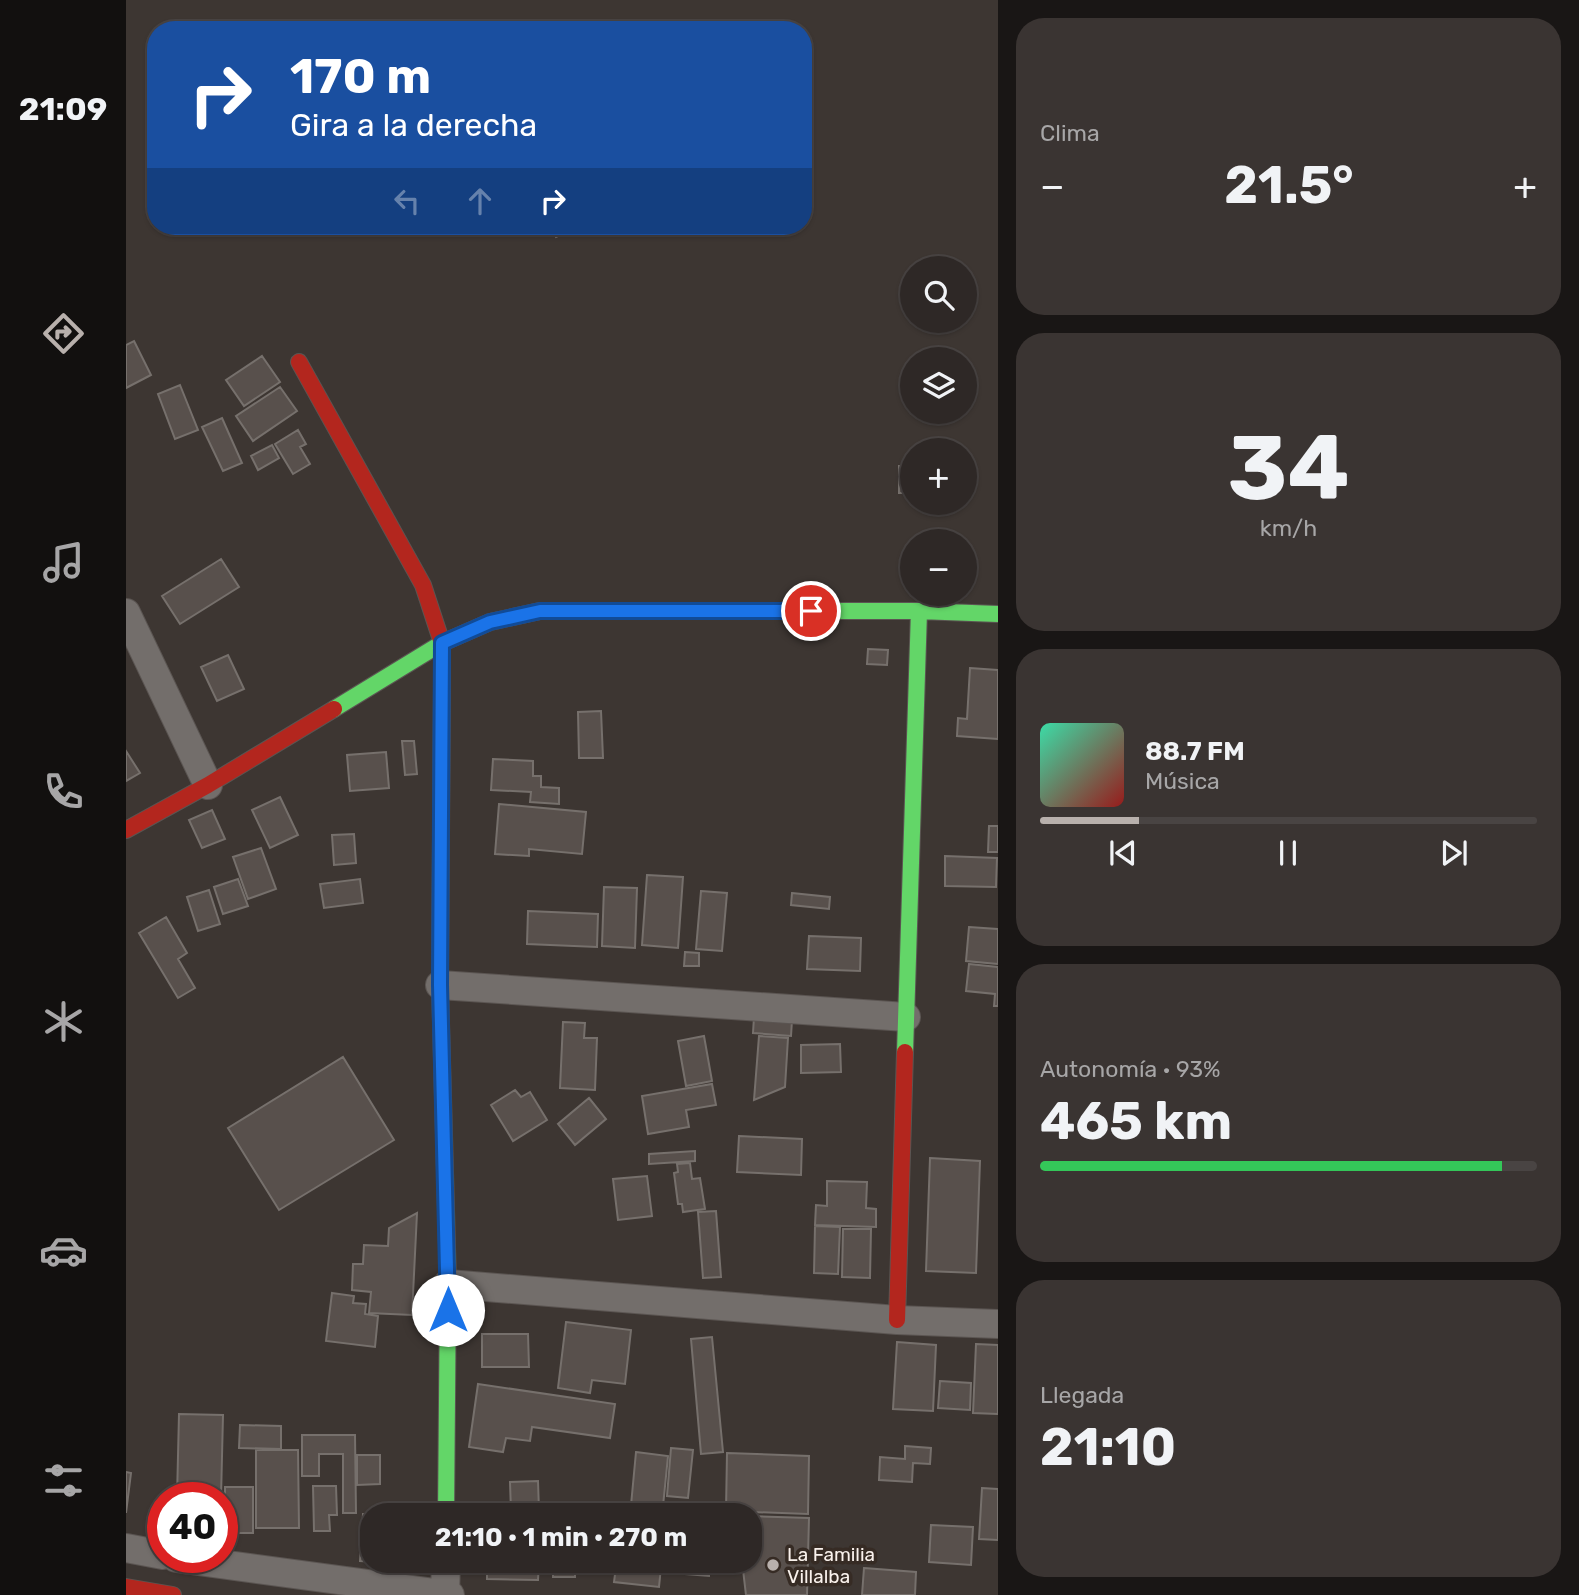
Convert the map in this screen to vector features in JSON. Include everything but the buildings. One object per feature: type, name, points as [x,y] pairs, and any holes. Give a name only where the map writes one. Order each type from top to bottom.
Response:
[{"type":"main road","points":[[299,362],[423,584],[442,643],[440,985],[448,1284],[446,1503]]},
{"type":"main road","points":[[126,830],[208,785],[442,643],[490,622],[540,611],[919,611],[998,614]]},
{"type":"main road","points":[[897,1320],[919,611]]},
{"type":"main road","points":[[126,1587],[173,1595]]},
{"type":"street","points":[[126,613],[208,785]]},
{"type":"street","points":[[440,985],[906,1017]]},
{"type":"street","points":[[448,1284],[897,1320],[998,1324]]},
{"type":"street","points":[[126,1548],[147,1552]]},
{"type":"street","points":[[238,1568],[447,1595],[446,1573]]},
{"type":"traffic: fast","points":[[334,709],[442,643],[490,622],[540,611],[919,611],[998,614]]},
{"type":"traffic: fast","points":[[905,1052],[919,611]]},
{"type":"traffic: fast","points":[[442,687],[440,985],[448,1284],[446,1503]]},
{"type":"traffic: jam","points":[[299,362],[423,585],[442,643],[442,687]]},
{"type":"traffic: jam","points":[[126,830],[208,785],[334,709]]},
{"type":"traffic: jam","points":[[897,1320],[905,1052]]},
{"type":"traffic: jam","points":[[126,1587],[173,1595]]},
{"type":"place","name":"La Familia Villalba","points":[[773,1565]]},
{"type":"route","points":[[448,1310],[440,985],[442,643],[490,622],[540,611],[811,611]]}]
